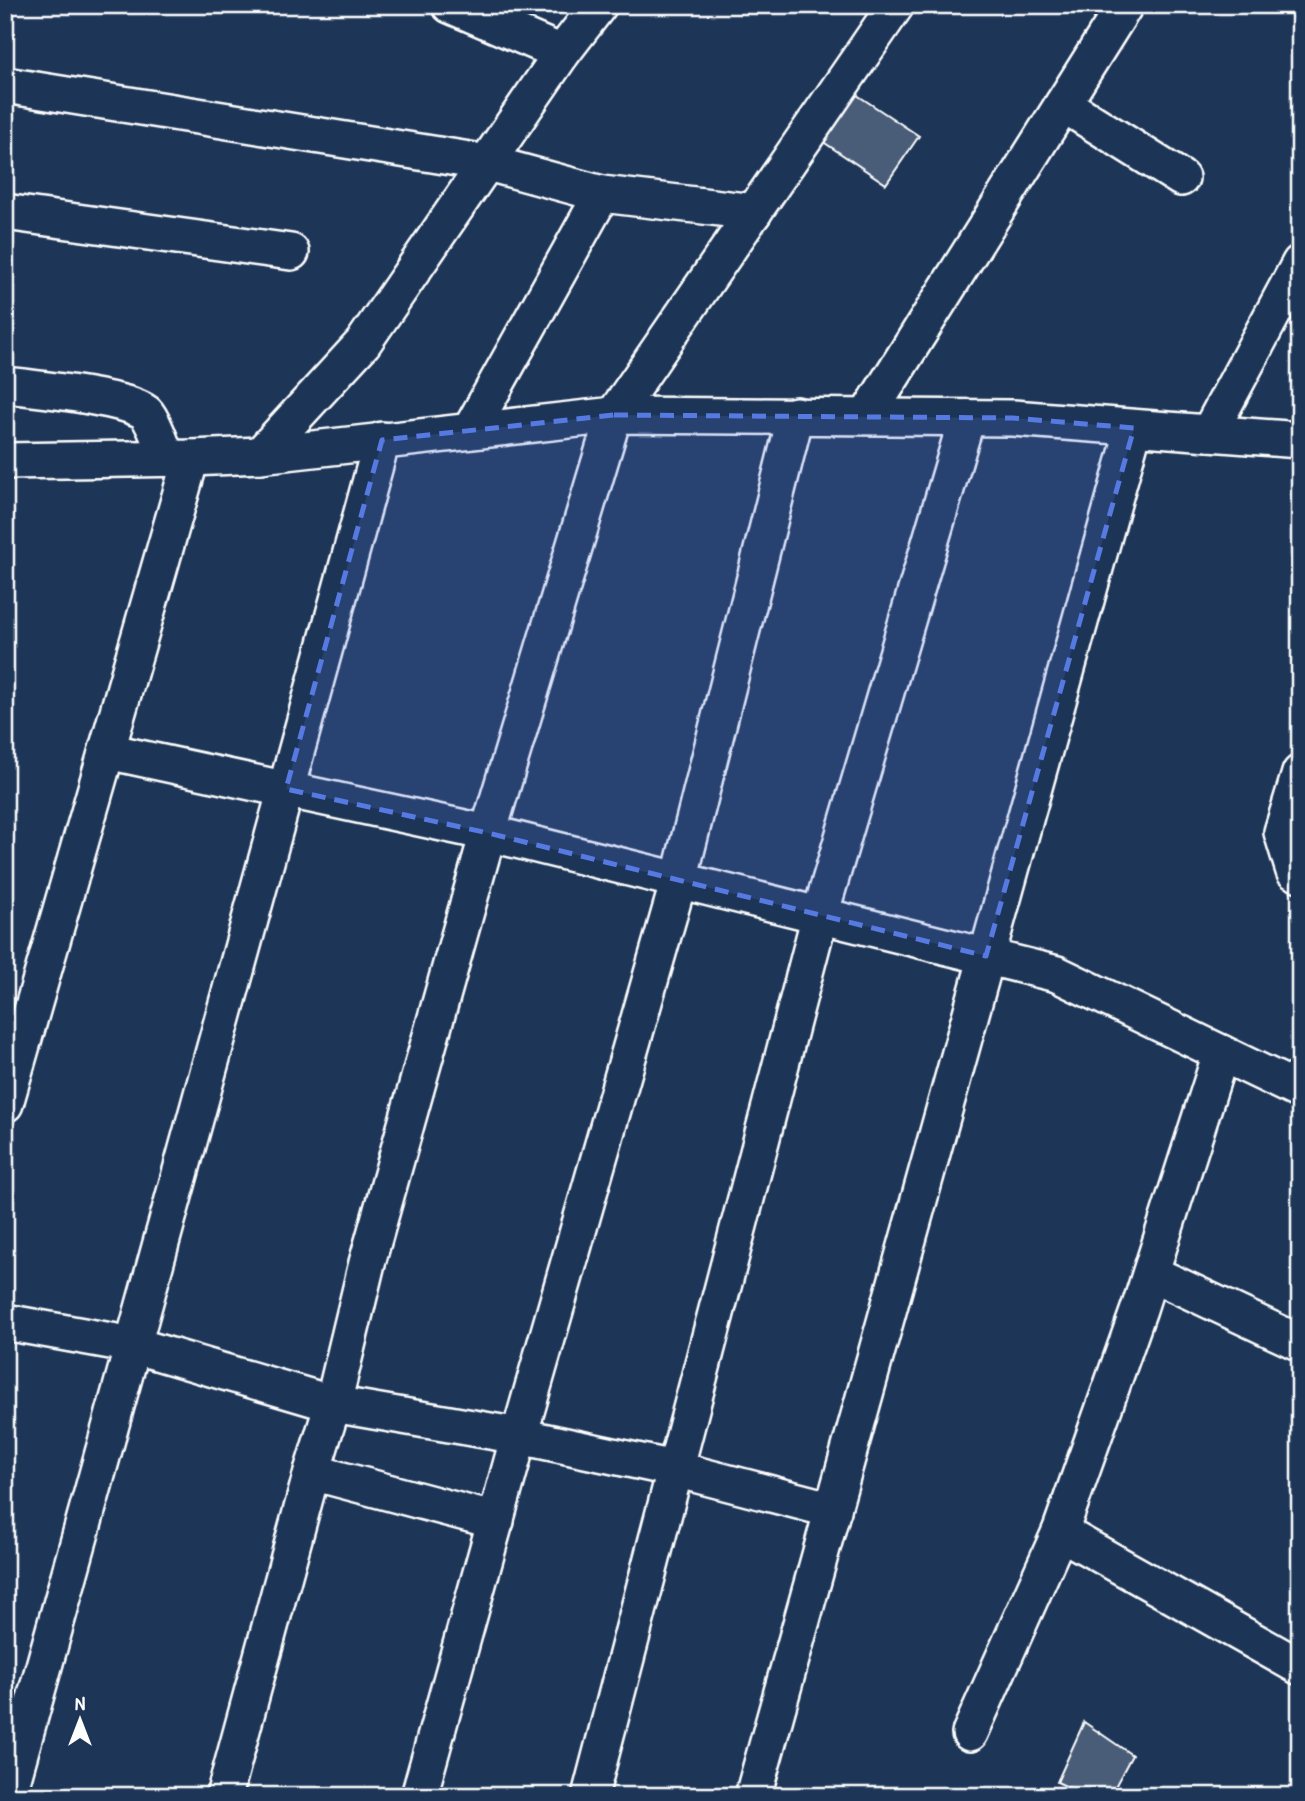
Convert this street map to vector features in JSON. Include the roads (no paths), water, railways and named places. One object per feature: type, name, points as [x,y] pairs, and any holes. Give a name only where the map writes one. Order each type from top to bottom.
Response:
[{"type":"street","points":[[450,5],[562,53]]},
{"type":"street","points":[[260,455],[362,343],[562,53],[600,5]]},
{"type":"street","points":[[224,1796],[312,1472],[333,1405],[367,1263],[488,833],[614,415],[896,5]]},
{"type":"street","points":[[866,416],[1125,5]]},
{"type":"street","points":[[5,85],[488,163],[602,194],[754,212]]},
{"type":"street","points":[[1063,104],[1181,178]]},
{"type":"street","points":[[470,431],[602,194]]},
{"type":"street","points":[[5,212],[291,252]]},
{"type":"street","points":[[1209,433],[1300,263]]},
{"type":"street","points":[[5,384],[117,401],[139,408],[148,415],[179,458],[107,751],[5,1104]]},
{"type":"street","points":[[5,461],[260,455],[614,415],[1013,418],[1300,440]]},
{"type":"street","points":[[419,1796],[519,1436],[679,880],[796,415]]},
{"type":"street","points":[[590,1796],[820,915],[967,418]]},
{"type":"street","points":[[753,1796],[1134,428]]},
{"type":"street","points":[[8,1796],[382,440]]},
{"type":"street","points":[[107,751],[488,833],[1057,974],[1300,1091]]},
{"type":"street","points":[[1300,773],[1282,832],[1294,871],[1300,874]]},
{"type":"street","points":[[970,1733],[1060,1532],[1151,1273],[1221,1053]]},
{"type":"street","points":[[1151,1273],[1300,1343]]},
{"type":"street","points":[[5,1322],[133,1345],[333,1405],[519,1436],[675,1469],[833,1510]]},
{"type":"street","points":[[312,1472],[496,1521]]},
{"type":"street","points":[[1060,1532],[1300,1667]]}]
